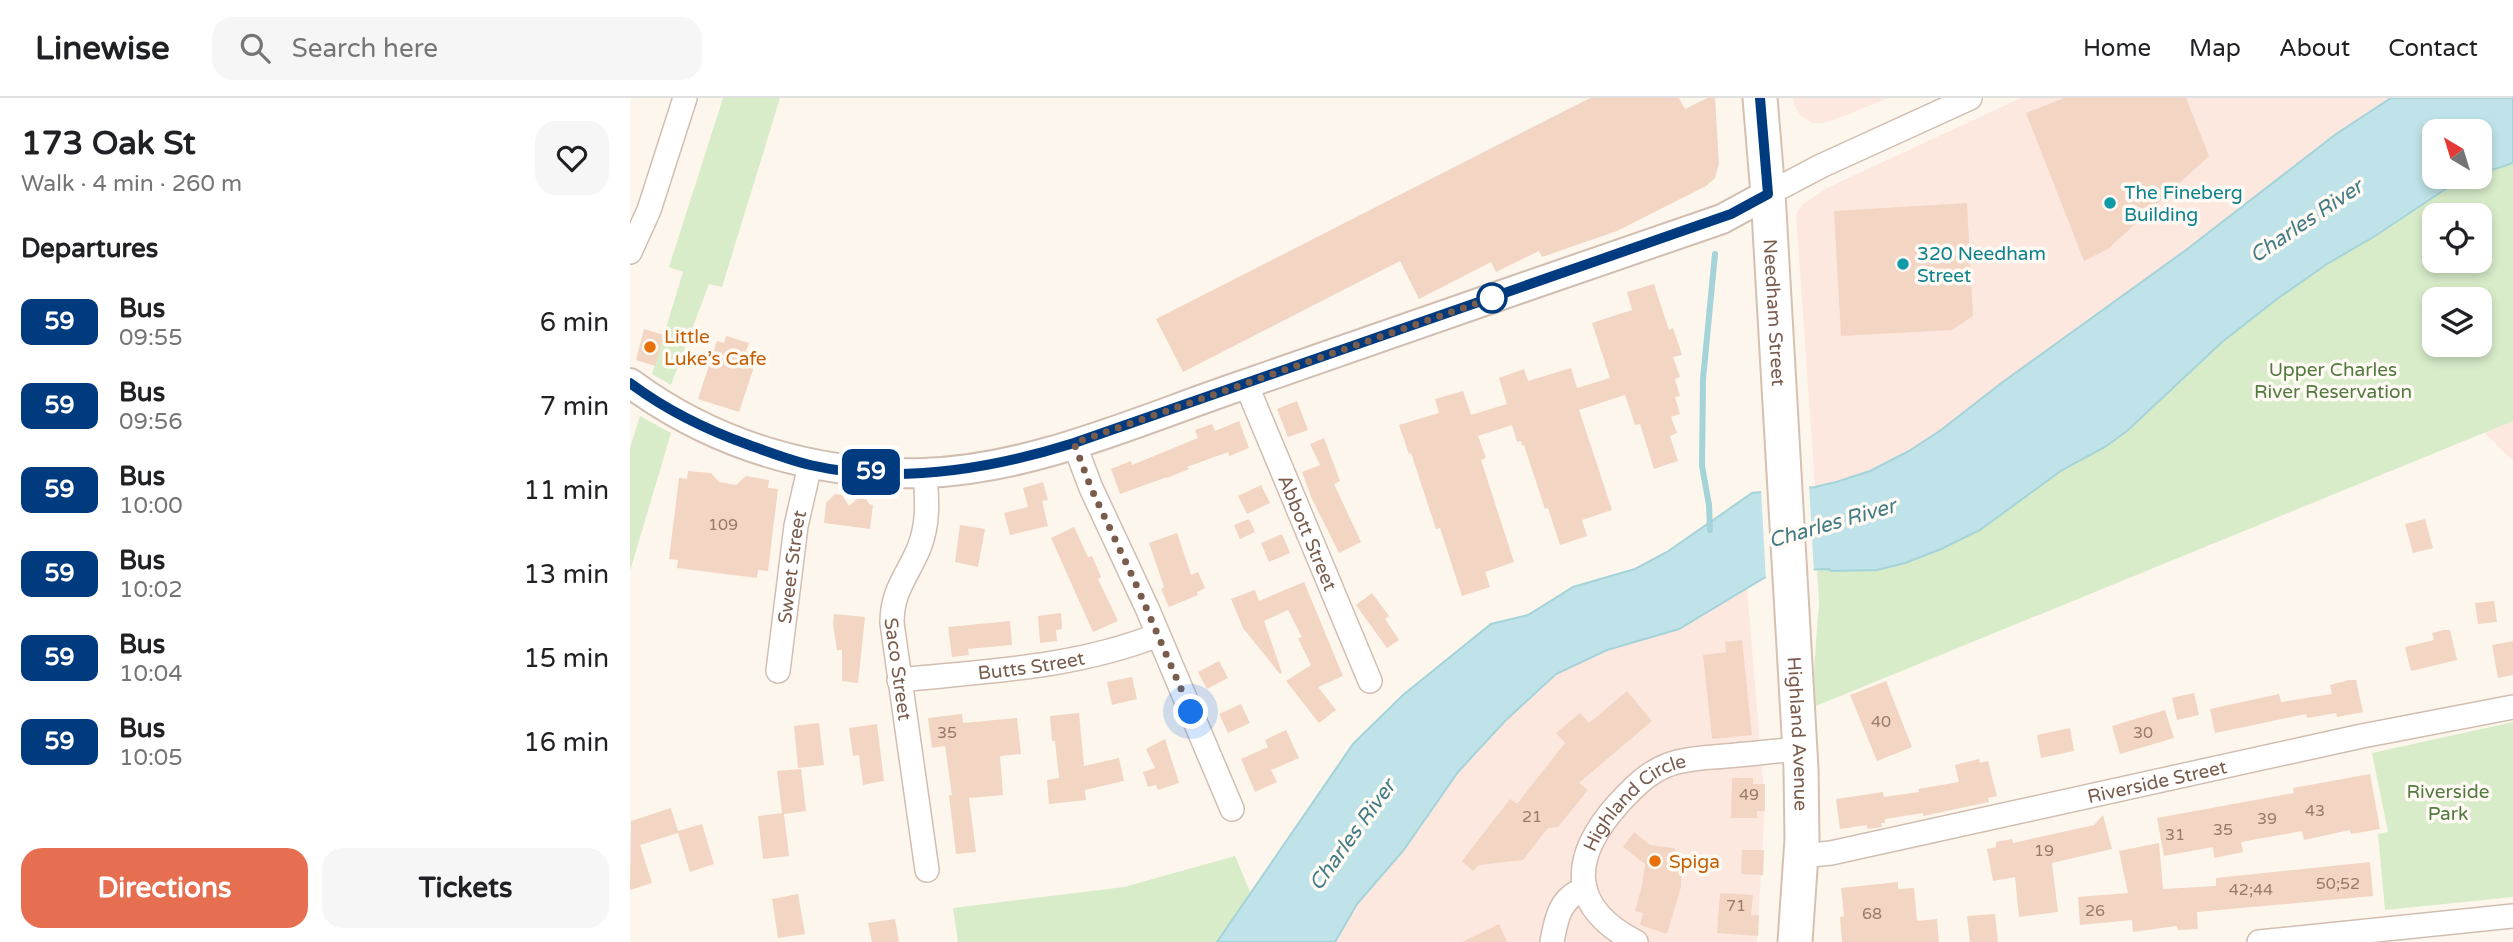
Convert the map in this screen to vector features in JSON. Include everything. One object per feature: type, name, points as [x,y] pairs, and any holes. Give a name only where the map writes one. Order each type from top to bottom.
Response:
[{"type":"main road","name":"Needham Street","points":[[1760,98],[1787,527]]},
{"type":"main road","name":"Highland Avenue","points":[[1787,527],[1800,749],[1801,856],[1795,942]]},
{"type":"street","points":[[630,252],[649,211],[685,98]]},
{"type":"street","points":[[630,383],[669,408],[712,430],[810,465],[856,471],[925,473],[1009,461],[1074,443],[1722,219],[1821,166],[1970,98]]},
{"type":"street","name":"Abbott Street","points":[[1246,384],[1370,681]]},
{"type":"street","points":[[1074,443],[1091,488],[1158,635],[1232,809]]},
{"type":"street","name":"Sweet Street","points":[[778,671],[796,526],[810,465]]},
{"type":"street","name":"Saco Street","points":[[925,473],[927,515],[924,531],[892,607],[893,638],[927,870]]},
{"type":"street","name":"Butts Street","points":[[899,680],[1072,661],[1158,635]]},
{"type":"street","name":"Riverside Street","points":[[1801,856],[1831,853],[2362,736],[2513,707]]},
{"type":"street","name":"Highland Circle","points":[[1636,942],[1610,936],[1585,889],[1582,866],[1589,845],[1623,799],[1664,766],[1687,760],[1800,749]]},
{"type":"street","points":[[1552,942],[1562,906],[1572,895],[1585,889]]},
{"type":"street","points":[[2259,942],[2513,916]]},
{"type":"shaded area","points":[[1793,98],[1889,98],[1831,121],[1813,123],[1802,117]]},
{"type":"shaded area","points":[[2021,98],[2391,98],[2364,114],[2186,250],[2000,384],[1941,430],[1909,451],[1870,471],[1815,487],[1796,214],[1803,204],[1827,188]]},
{"type":"shaded area","points":[[2513,420],[2513,461],[2484,432]]},
{"type":"shaded area","points":[[1747,588],[1765,804],[1757,942],[1335,942],[1357,904],[1403,851],[1458,772],[1505,721],[1556,674],[1607,650],[1679,629]]},
{"type":"green space","points":[[723,98],[780,98],[722,287],[709,284],[671,385],[652,374],[683,272],[669,267]]},
{"type":"green space","name":"Upper Charles River Reservation","points":[[2513,126],[2513,421],[1816,706],[1813,683],[1819,603],[1817,567],[2422,185],[2422,189],[2492,189],[2492,134]]},
{"type":"green space","points":[[640,416],[671,433],[630,571],[630,448]]},
{"type":"green space","name":"Riverside Park","points":[[2513,722],[2513,897],[2385,910],[2378,834],[2388,832],[2372,753]]},
{"type":"green space","points":[[1235,856],[1251,894],[1216,942],[958,942],[953,908],[1124,887]]},
{"type":"water","name":"Charles River","points":[[2391,98],[2513,98],[2513,163],[2492,170],[2492,119],[2422,119],[2422,189],[2446,189],[2277,299],[2222,342],[2127,431],[2105,447],[2062,470],[1980,530],[1905,563],[1877,570],[1801,570],[1764,578],[1679,629],[1607,650],[1556,674],[1505,721],[1458,772],[1403,851],[1357,904],[1335,942],[1217,942],[1353,744],[1403,695],[1491,624],[1528,615],[1573,587],[1635,569],[1667,552],[1752,493],[1815,487],[1836,482],[1870,471],[1909,451],[2186,250],[2336,134]]},
{"type":"pier","points":[[1809,485],[1814,573],[1801,573],[1766,581],[1761,489]]},
{"type":"building","points":[[1590,98],[1679,98],[1685,109],[1707,98],[1715,98],[1719,164],[1715,178],[1706,186],[1617,231],[1542,257],[1539,251],[1496,272],[1491,262],[1419,299],[1400,261],[1183,372],[1156,319]]},
{"type":"building","name":"The Fineberg Building","points":[[2064,98],[2186,98],[2209,156],[2108,249],[2084,261],[2026,113]]},
{"type":"building","name":"320 Needham Street","points":[[1967,203],[1973,316],[1952,330],[1841,336],[1834,211]]},
{"type":"building","points":[[1654,284],[1669,330],[1673,328],[1682,355],[1673,357],[1680,377],[1675,379],[1680,396],[1675,397],[1680,414],[1671,417],[1677,433],[1670,436],[1678,461],[1654,469],[1640,424],[1635,425],[1625,395],[1579,410],[1612,510],[1582,520],[1587,536],[1560,545],[1524,445],[1522,446],[1521,441],[1517,442],[1512,425],[1478,436],[1486,458],[1481,460],[1514,562],[1485,572],[1490,587],[1462,596],[1440,528],[1436,529],[1399,425],[1439,413],[1435,399],[1463,391],[1471,415],[1507,404],[1499,378],[1524,369],[1528,381],[1571,368],[1577,388],[1610,378],[1592,323],[1632,310],[1627,292]]},
{"type":"building","name":"Little Luke’s Cafe","points":[[644,329],[664,335],[655,366],[636,360]]},
{"type":"building","points":[[726,336],[749,343],[746,351],[758,355],[739,412],[698,399],[717,341],[724,343]]},
{"type":"building","points":[[1297,401],[1308,430],[1288,437],[1277,409]]},
{"type":"building","points":[[1239,421],[1249,448],[1229,456],[1228,452],[1187,467],[1189,469],[1167,478],[1120,494],[1111,469],[1131,461],[1132,465],[1198,438],[1195,430],[1212,424],[1215,431]]},
{"type":"building","points":[[1324,438],[1340,481],[1334,484],[1361,542],[1339,553],[1312,499],[1302,472],[1320,465],[1310,444]]},
{"type":"building","points":[[688,471],[711,473],[719,482],[736,485],[746,476],[769,480],[768,488],[778,489],[768,571],[758,570],[757,578],[677,568],[678,560],[669,559],[679,478],[687,479]]},
{"type":"building","points":[[1043,482],[1048,500],[1042,501],[1048,526],[1010,535],[1004,513],[1028,507],[1023,488]]},
{"type":"building","points":[[1261,485],[1270,503],[1247,514],[1238,496]]},
{"type":"building","points":[[835,494],[842,495],[849,506],[863,494],[869,504],[873,505],[870,529],[824,523],[826,503]]},
{"type":"building","points":[[1249,519],[1255,532],[1240,539],[1234,525]]},
{"type":"building","points":[[2425,519],[2433,548],[2413,553],[2405,524]]},
{"type":"building","points":[[960,525],[985,529],[978,567],[955,562]]},
{"type":"building","points":[[1074,527],[1088,557],[1092,556],[1101,577],[1098,579],[1118,621],[1093,632],[1051,538]]},
{"type":"building","points":[[1177,533],[1191,575],[1198,572],[1205,588],[1197,592],[1198,595],[1169,607],[1161,589],[1164,587],[1149,543]]},
{"type":"building","points":[[1282,534],[1290,553],[1269,562],[1261,543]]},
{"type":"building","points":[[1304,582],[1343,676],[1318,687],[1336,710],[1319,723],[1286,681],[1311,665],[1298,638],[1302,637],[1288,610],[1264,621],[1282,673],[1280,674],[1243,628],[1231,599],[1255,590],[1259,601]]},
{"type":"building","points":[[1372,593],[1389,616],[1385,619],[1399,640],[1387,648],[1356,605]]},
{"type":"building","points":[[2494,601],[2497,622],[2478,624],[2475,603]]},
{"type":"building","points":[[1061,613],[1062,629],[1056,630],[1057,641],[1040,643],[1038,616]]},
{"type":"building","points":[[834,614],[865,617],[858,683],[842,681],[842,650],[837,650]]},
{"type":"building","points":[[1010,621],[1012,645],[968,649],[969,655],[952,657],[948,627]]},
{"type":"building","points":[[2450,630],[2457,660],[2411,671],[2405,647],[2434,640],[2432,633]]},
{"type":"building","points":[[1742,640],[1752,735],[1712,739],[1703,655],[1726,652],[1725,642]]},
{"type":"building","points":[[2513,641],[2513,675],[2498,678],[2492,645]]},
{"type":"building","points":[[1219,661],[1228,678],[1207,689],[1198,672]]},
{"type":"building","points":[[1132,677],[1137,699],[1112,705],[1107,682]]},
{"type":"building","points":[[2356,680],[2363,712],[2337,717],[2336,713],[2307,718],[2306,714],[2215,733],[2210,709],[2279,694],[2281,702],[2332,694],[2330,685]]},
{"type":"building","points":[[1886,681],[1912,747],[1877,761],[1850,695]]},
{"type":"building","points":[[1627,691],[1652,721],[1579,783],[1588,790],[1558,827],[1548,828],[1523,860],[1479,865],[1473,871],[1462,861],[1510,799],[1517,804],[1565,743],[1556,733],[1580,713],[1589,723]]},
{"type":"building","points":[[2194,693],[2199,715],[2177,720],[2172,698]]},
{"type":"building","points":[[1241,704],[1250,723],[1228,733],[1219,714]]},
{"type":"building","points":[[2165,710],[2174,738],[2120,754],[2112,726]]},
{"type":"building","points":[[1079,713],[1084,766],[1119,758],[1124,781],[1085,790],[1086,800],[1049,804],[1047,780],[1059,778],[1050,716]]},
{"type":"building","points":[[962,714],[963,723],[1017,718],[1021,754],[1000,756],[1003,795],[969,798],[976,852],[956,854],[945,746],[932,748],[928,718]]},
{"type":"building","points":[[819,723],[824,765],[798,768],[794,726]]},
{"type":"building","points":[[877,724],[884,781],[863,785],[859,755],[853,756],[849,728]]},
{"type":"building","points":[[2070,728],[2074,751],[2041,758],[2037,735]]},
{"type":"building","points":[[1286,730],[1299,758],[1271,770],[1277,782],[1255,792],[1241,759],[1268,747],[1265,740]]},
{"type":"building","points":[[1165,739],[1179,783],[1158,790],[1156,785],[1148,787],[1143,772],[1155,768],[1146,749]]},
{"type":"building","points":[[1979,759],[1980,763],[1988,761],[1997,796],[1988,798],[1989,802],[1923,816],[1923,813],[1885,819],[1885,823],[1881,823],[1882,827],[1867,829],[1867,825],[1840,829],[1836,799],[1883,792],[1884,797],[1959,782],[1955,765]]},
{"type":"building","points":[[801,769],[806,811],[784,814],[789,856],[763,859],[758,816],[782,813],[777,771]]},
{"type":"building","points":[[2370,774],[2380,829],[2351,834],[2350,830],[2304,840],[2302,831],[2241,842],[2243,852],[2214,858],[2213,847],[2164,856],[2157,818],[2294,793],[2293,788]]},
{"type":"building","points":[[1732,778],[1753,778],[1753,784],[1765,784],[1765,811],[1757,811],[1757,818],[1731,818]]},
{"type":"building","points":[[671,808],[678,831],[702,824],[714,864],[690,872],[678,833],[640,845],[652,883],[630,890],[631,821]]},
{"type":"building","points":[[2103,815],[2112,849],[2052,863],[2058,912],[2019,917],[2015,877],[1993,881],[1987,849],[1996,847],[1996,842],[2012,839],[2013,843],[2094,825]]},
{"type":"building","points":[[1634,832],[1650,845],[1674,848],[1682,858],[1681,887],[1667,934],[1640,925],[1643,913],[1635,911],[1645,864],[1623,847]]},
{"type":"building","points":[[2159,843],[2163,889],[2216,886],[2216,878],[2370,862],[2373,896],[2197,912],[2198,929],[2178,930],[2177,926],[2133,932],[2132,920],[2080,925],[2078,897],[2128,893],[2119,851]]},
{"type":"building","points":[[1742,850],[1764,850],[1763,875],[1741,874]]},
{"type":"building","points":[[1898,882],[1898,889],[1914,888],[1917,921],[1937,919],[1939,942],[1842,942],[1840,917],[1844,916],[1841,888]]},
{"type":"building","points":[[1720,893],[1753,895],[1751,915],[1759,915],[1758,936],[1717,933]]},
{"type":"building","points":[[798,894],[805,934],[778,938],[772,899]]},
{"type":"building","points":[[1995,914],[1998,942],[1970,942],[1967,916]]},
{"type":"building","points":[[895,919],[899,942],[872,942],[868,923]]},
{"type":"building","points":[[1499,924],[1507,942],[1462,942]]},
{"type":"waterway","points":[[1710,530],[1709,505],[1702,466],[1703,379],[1715,254]]},
{"type":"bus line","name":"59","points":[[630,383],[689,420],[726,437],[810,465],[856,471],[925,473],[1009,461],[1074,443],[1722,219],[1768,194],[1760,98]]},
{"type":"place","name":"The Fineberg Building","points":[[2110,203]]},
{"type":"place","name":"320 Needham Street","points":[[1903,264]]},
{"type":"place","name":"Little Luke’s Cafe","points":[[650,347]]},
{"type":"place","name":"Spiga","points":[[1655,861]]},
{"type":"route","points":[[1191,712],[1091,488],[1074,443],[1492,298]]}]
